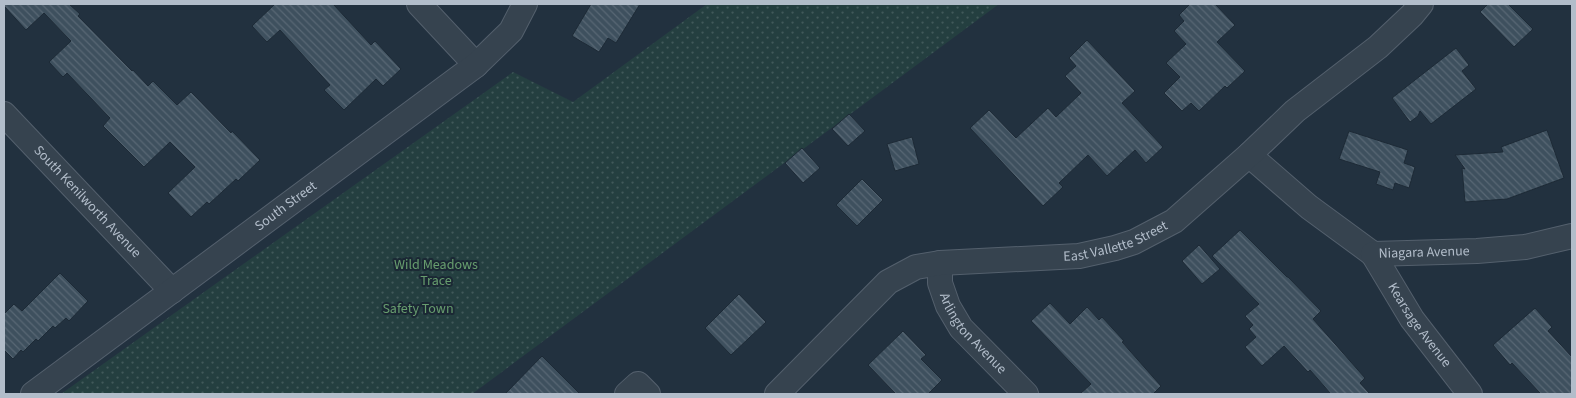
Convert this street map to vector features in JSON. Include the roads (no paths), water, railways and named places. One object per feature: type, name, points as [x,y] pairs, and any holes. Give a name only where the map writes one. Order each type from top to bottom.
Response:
[{"type":"street","points":[[419,4],[476,65]]},
{"type":"street","name":"South Street","points":[[33,394],[476,65],[511,31],[525,4]]},
{"type":"street","name":"East Vallette Street","points":[[776,394],[888,282],[916,267],[940,263],[1079,256],[1134,242],[1174,221],[1249,156],[1295,111],[1378,47],[1421,4]]},
{"type":"street","name":"South Kenilworth Avenue","points":[[4,114],[172,291]]},
{"type":"street","name":"Niagara Avenue","points":[[1249,156],[1309,207],[1373,254],[1469,252],[1525,247],[1572,236]]},
{"type":"street","name":"Kearsage Avenue","points":[[1373,254],[1412,319],[1470,394]]},
{"type":"street","name":"Arlington Avenue","points":[[940,263],[940,283],[948,306],[961,328],[1026,394]]},
{"type":"park label","name":"Wild Meadows Trace","points":[[436,274]]},
{"type":"park label","name":"Safety Town","points":[[418,309]]}]
